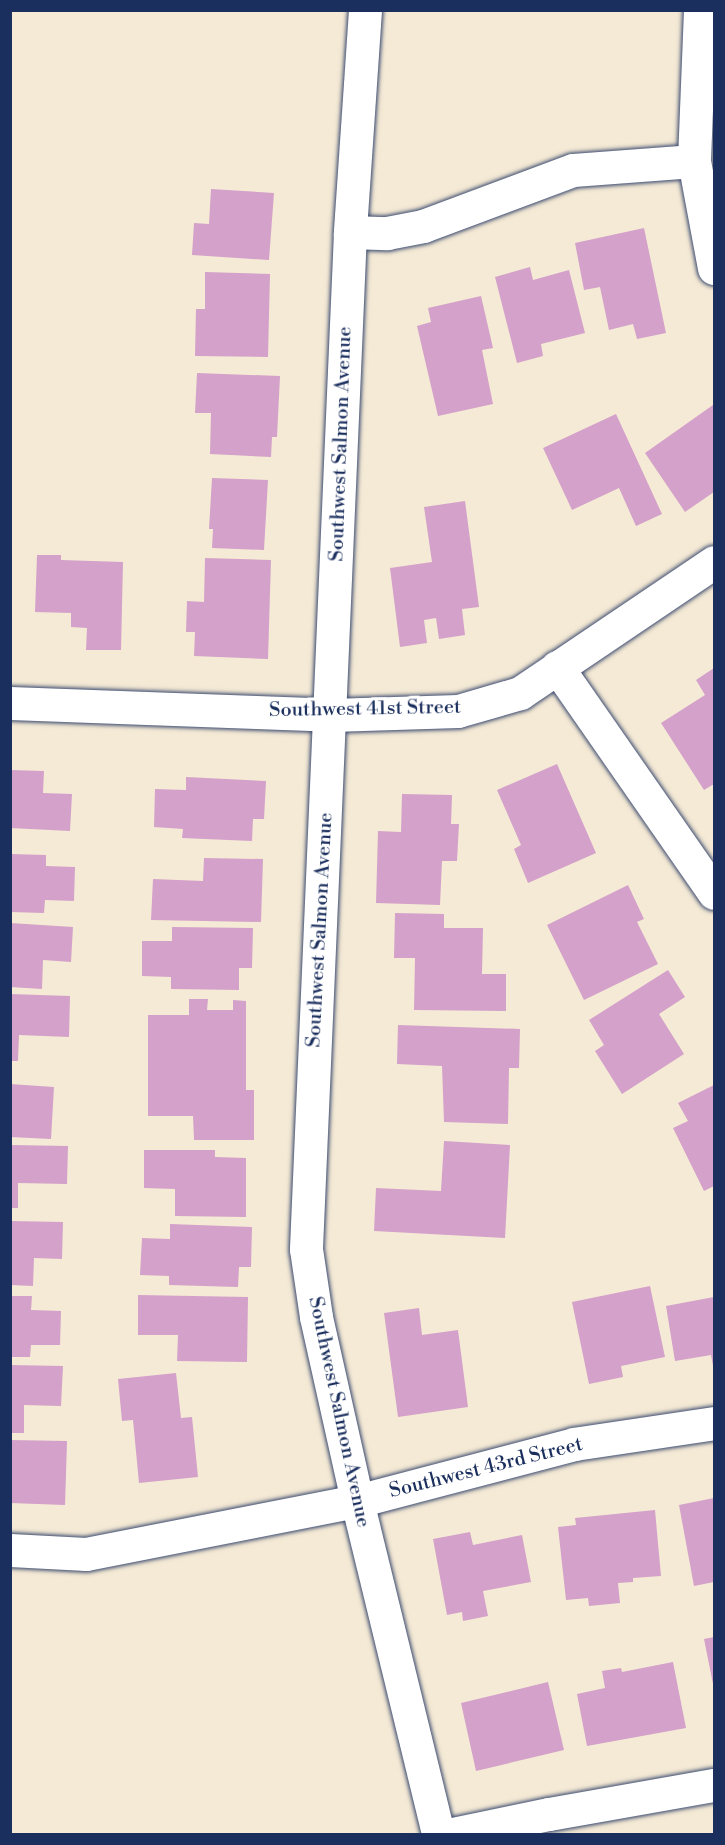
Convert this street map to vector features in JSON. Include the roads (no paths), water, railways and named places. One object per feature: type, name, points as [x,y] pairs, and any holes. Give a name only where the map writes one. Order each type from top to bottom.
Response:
[{"type":"street","name":"Southwest Salmon Avenue","points":[[365,10],[350,232],[331,715],[306,1249],[316,1317],[357,1501],[438,1834]]},
{"type":"street","points":[[700,10],[694,161],[714,268]]},
{"type":"street","points":[[350,232],[387,233],[423,226],[573,170],[694,161]]},
{"type":"street","name":"Southwest 41st Street","points":[[10,703],[331,715],[458,711],[520,693],[714,562]]},
{"type":"street","points":[[557,667],[714,893]]},
{"type":"street","name":"Southwest 43rd Street","points":[[10,1550],[86,1554],[357,1501],[574,1443],[714,1423]]},
{"type":"street","points":[[453,1834],[549,1814],[714,1785]]}]
